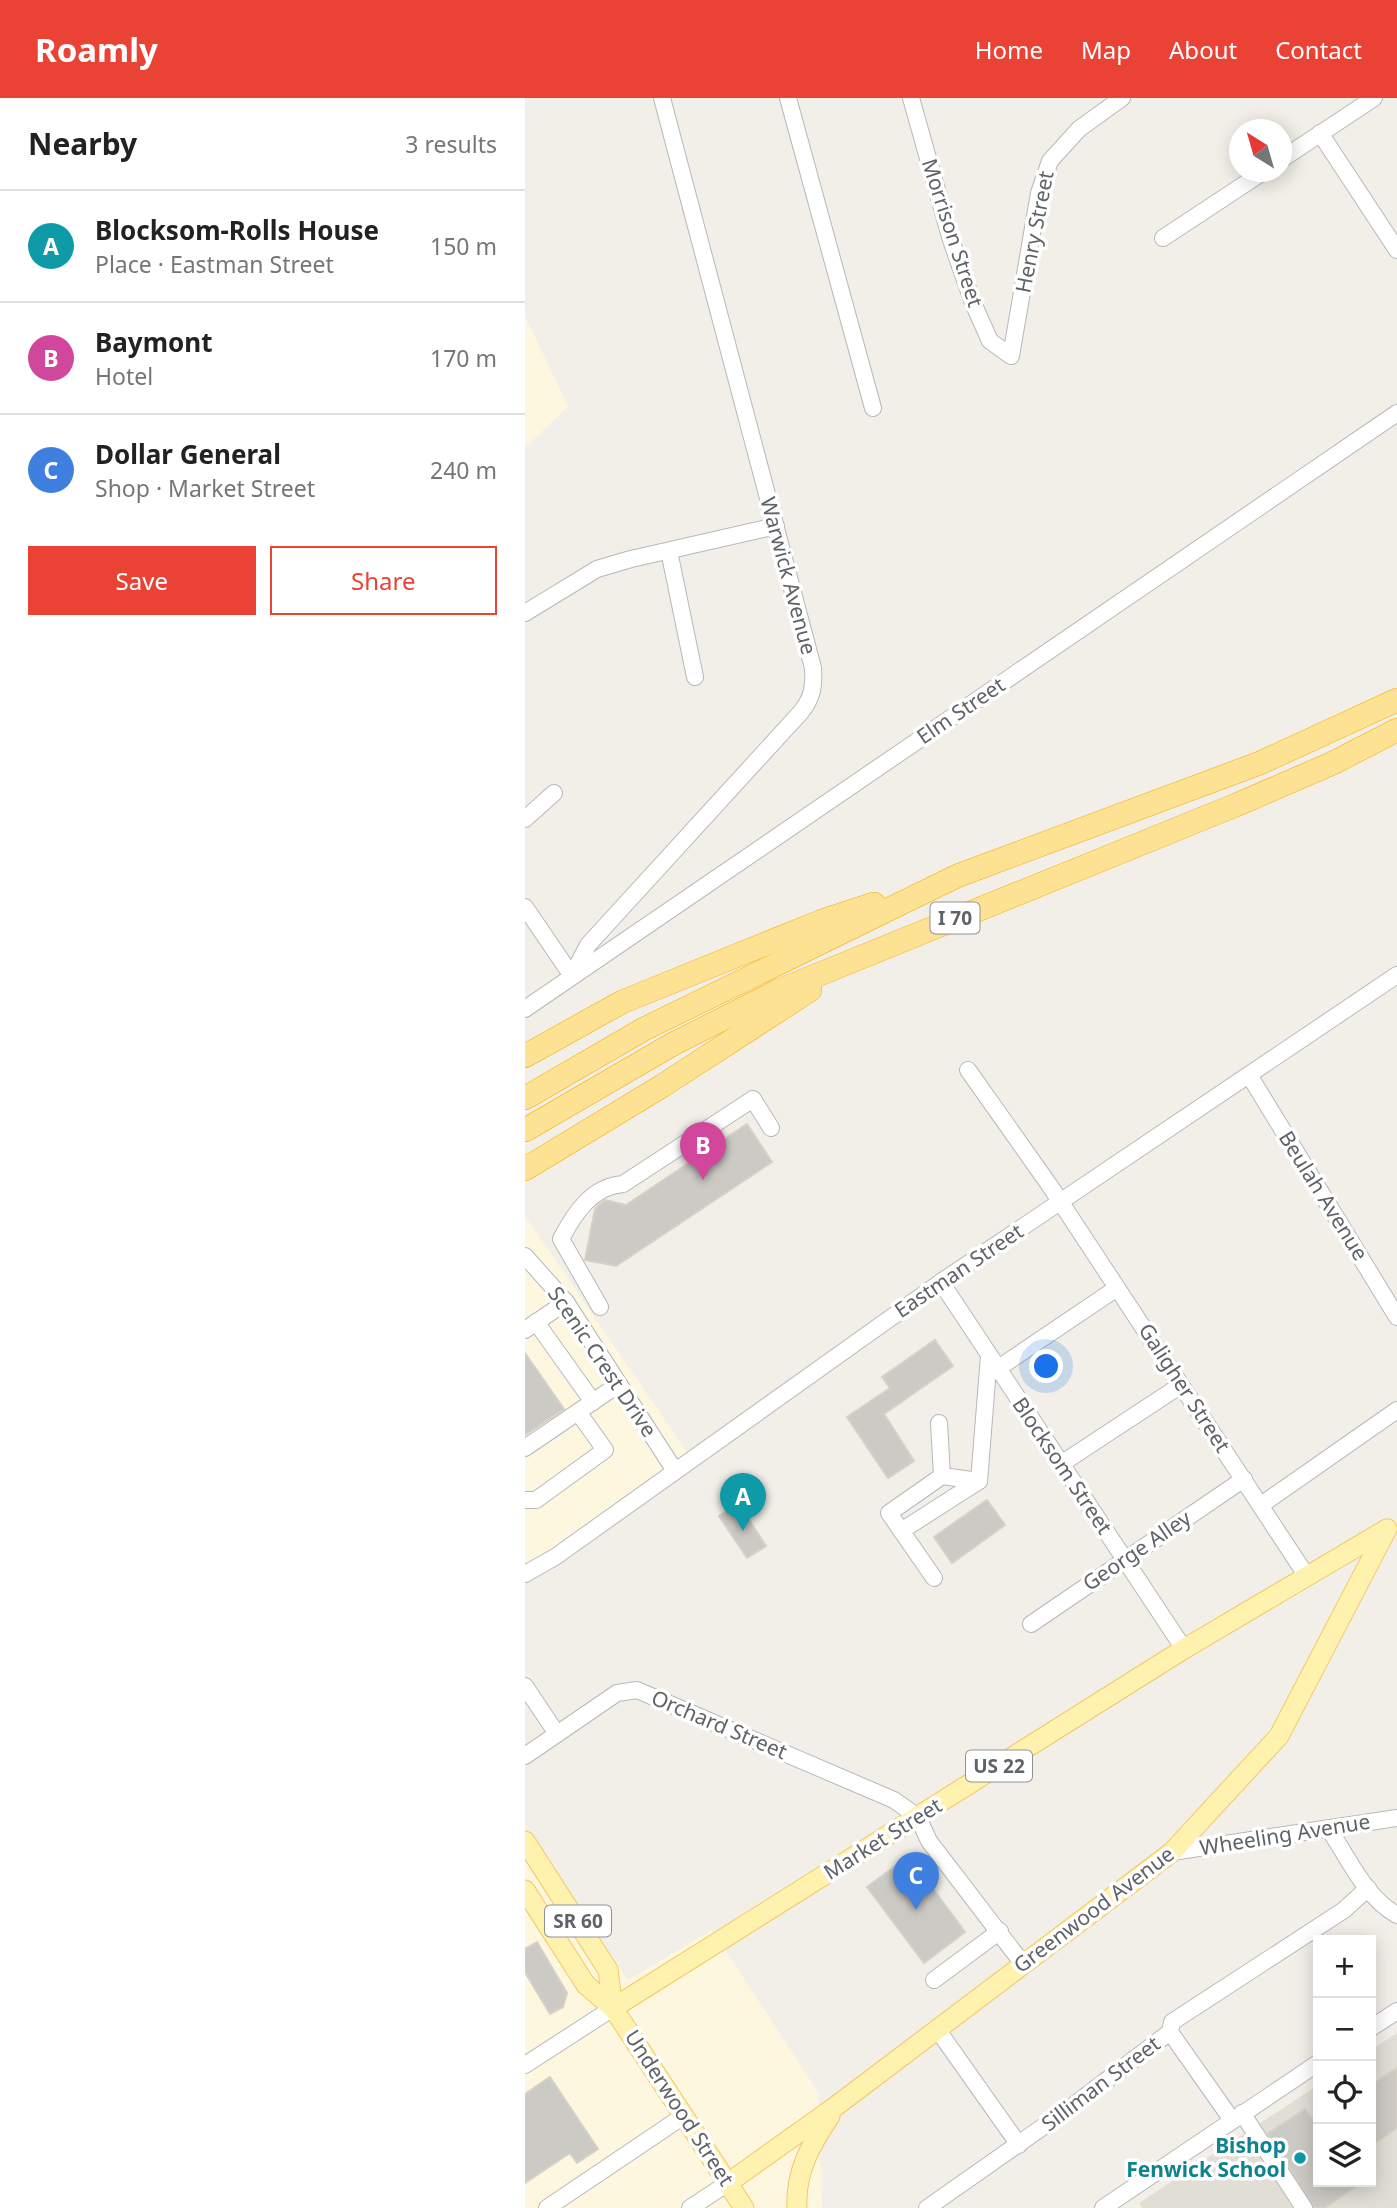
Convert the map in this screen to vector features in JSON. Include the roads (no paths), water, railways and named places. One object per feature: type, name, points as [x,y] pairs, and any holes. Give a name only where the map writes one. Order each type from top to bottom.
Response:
[{"type":"highway","name":"I 70","points":[[525,1097],[644,1029],[957,876],[1259,763],[1397,700]]},
{"type":"highway","name":"I 70","points":[[525,1130],[685,1038],[778,991],[845,966],[985,904],[1236,805],[1333,763],[1397,730]]},
{"type":"highway","points":[[525,1056],[622,1002],[701,969],[822,921],[957,876]]},
{"type":"highway","points":[[525,1169],[662,1086],[845,966]]},
{"type":"main road","name":"Market Street","points":[[614,2008],[1184,1649],[1392,1526]]},
{"type":"main road","name":"Greenwood Avenue","points":[[727,2183],[836,2106],[1172,1853],[1279,1736],[1392,1526]]},
{"type":"main road","name":"Underwood Street","points":[[525,1841],[608,1970],[614,2008]]},
{"type":"main road","name":"Underwood Street","points":[[525,1891],[532,1915],[586,1985],[614,2008],[682,2117],[744,2208]]},
{"type":"main road","name":"US 22","points":[[797,2208],[799,2175],[806,2155],[836,2106]]},
{"type":"street","name":"Warwick Avenue","points":[[572,976],[588,945],[811,700],[813,668],[662,98]]},
{"type":"street","points":[[788,98],[873,408]]},
{"type":"street","name":"Morrison Street","points":[[911,98],[951,240],[973,303],[990,341],[1011,356]]},
{"type":"street","name":"Henry Street","points":[[1011,356],[1039,192],[1050,161],[1079,129],[1122,98]]},
{"type":"street","points":[[1292,152],[1374,98]]},
{"type":"street","points":[[1320,133],[1397,250]]},
{"type":"street","points":[[1163,238],[1248,182]]},
{"type":"street","name":"Elm Street","points":[[525,1009],[1397,413]]},
{"type":"street","points":[[525,613],[597,569],[776,526]]},
{"type":"street","points":[[669,551],[695,677]]},
{"type":"street","points":[[525,819],[554,793]]},
{"type":"street","points":[[525,907],[572,976]]},
{"type":"street","name":"Eastman Street","points":[[525,1574],[555,1557],[941,1282],[1397,975]]},
{"type":"street","name":"Galigher Street","points":[[968,1070],[1117,1288],[1306,1575]]},
{"type":"street","name":"Beulah Avenue","points":[[1249,1075],[1397,1317]]},
{"type":"street","points":[[600,1307],[561,1239],[571,1219],[587,1200],[611,1185],[622,1184],[754,1098],[771,1128]]},
{"type":"street","name":"Scenic Crest Drive","points":[[528,1265],[566,1302],[675,1471]]},
{"type":"street","name":"Blocksom Street","points":[[941,1282],[1184,1649]]},
{"type":"street","points":[[979,1481],[993,1363],[1117,1288]]},
{"type":"street","points":[[566,1302],[530,1326],[593,1402]]},
{"type":"street","points":[[525,1448],[619,1384]]},
{"type":"street","points":[[1061,1464],[1181,1385]]},
{"type":"street","points":[[1261,1505],[1397,1410]]},
{"type":"street","points":[[525,1500],[535,1500],[605,1450],[578,1412]]},
{"type":"street","points":[[939,1423],[942,1476]]},
{"type":"street","points":[[934,1578],[889,1513],[942,1476],[979,1481]]},
{"type":"street","name":"George Alley","points":[[1031,1624],[1244,1479]]},
{"type":"street","points":[[901,1531],[979,1481]]},
{"type":"street","points":[[525,1686],[558,1734]]},
{"type":"street","name":"Orchard Street","points":[[525,1756],[617,1693],[637,1690],[894,1800],[918,1817]]},
{"type":"street","points":[[918,1817],[929,1841],[1023,1964]]},
{"type":"street","name":"Wheeling Avenue","points":[[1172,1853],[1397,1818]]},
{"type":"street","points":[[1329,1829],[1368,1888],[1385,1908],[1397,1915]]},
{"type":"street","name":"Silliman Street","points":[[926,2208],[1019,2145],[1170,2032],[1172,2022],[1344,1910],[1368,1888]]},
{"type":"street","points":[[934,1980],[1000,1931]]},
{"type":"street","name":"Market Street","points":[[525,2065],[614,2008]]},
{"type":"street","points":[[1376,2025],[1397,2011]]},
{"type":"street","points":[[937,2029],[1019,2145]]},
{"type":"street","points":[[1170,2032],[1304,2208]]},
{"type":"street","points":[[1103,2208],[1313,2066]]},
{"type":"street","points":[[547,2208],[682,2117]]},
{"type":"street","points":[[691,2208],[727,2183]]},
{"type":"place","name":"Baymont","points":[[703,1180]]},
{"type":"place","name":"Blocksom-Rolls House","points":[[743,1531]]},
{"type":"place","name":"Dollar General","points":[[916,1910]]},
{"type":"place","name":"Bishop Fenwick School","points":[[1300,2158]]}]
